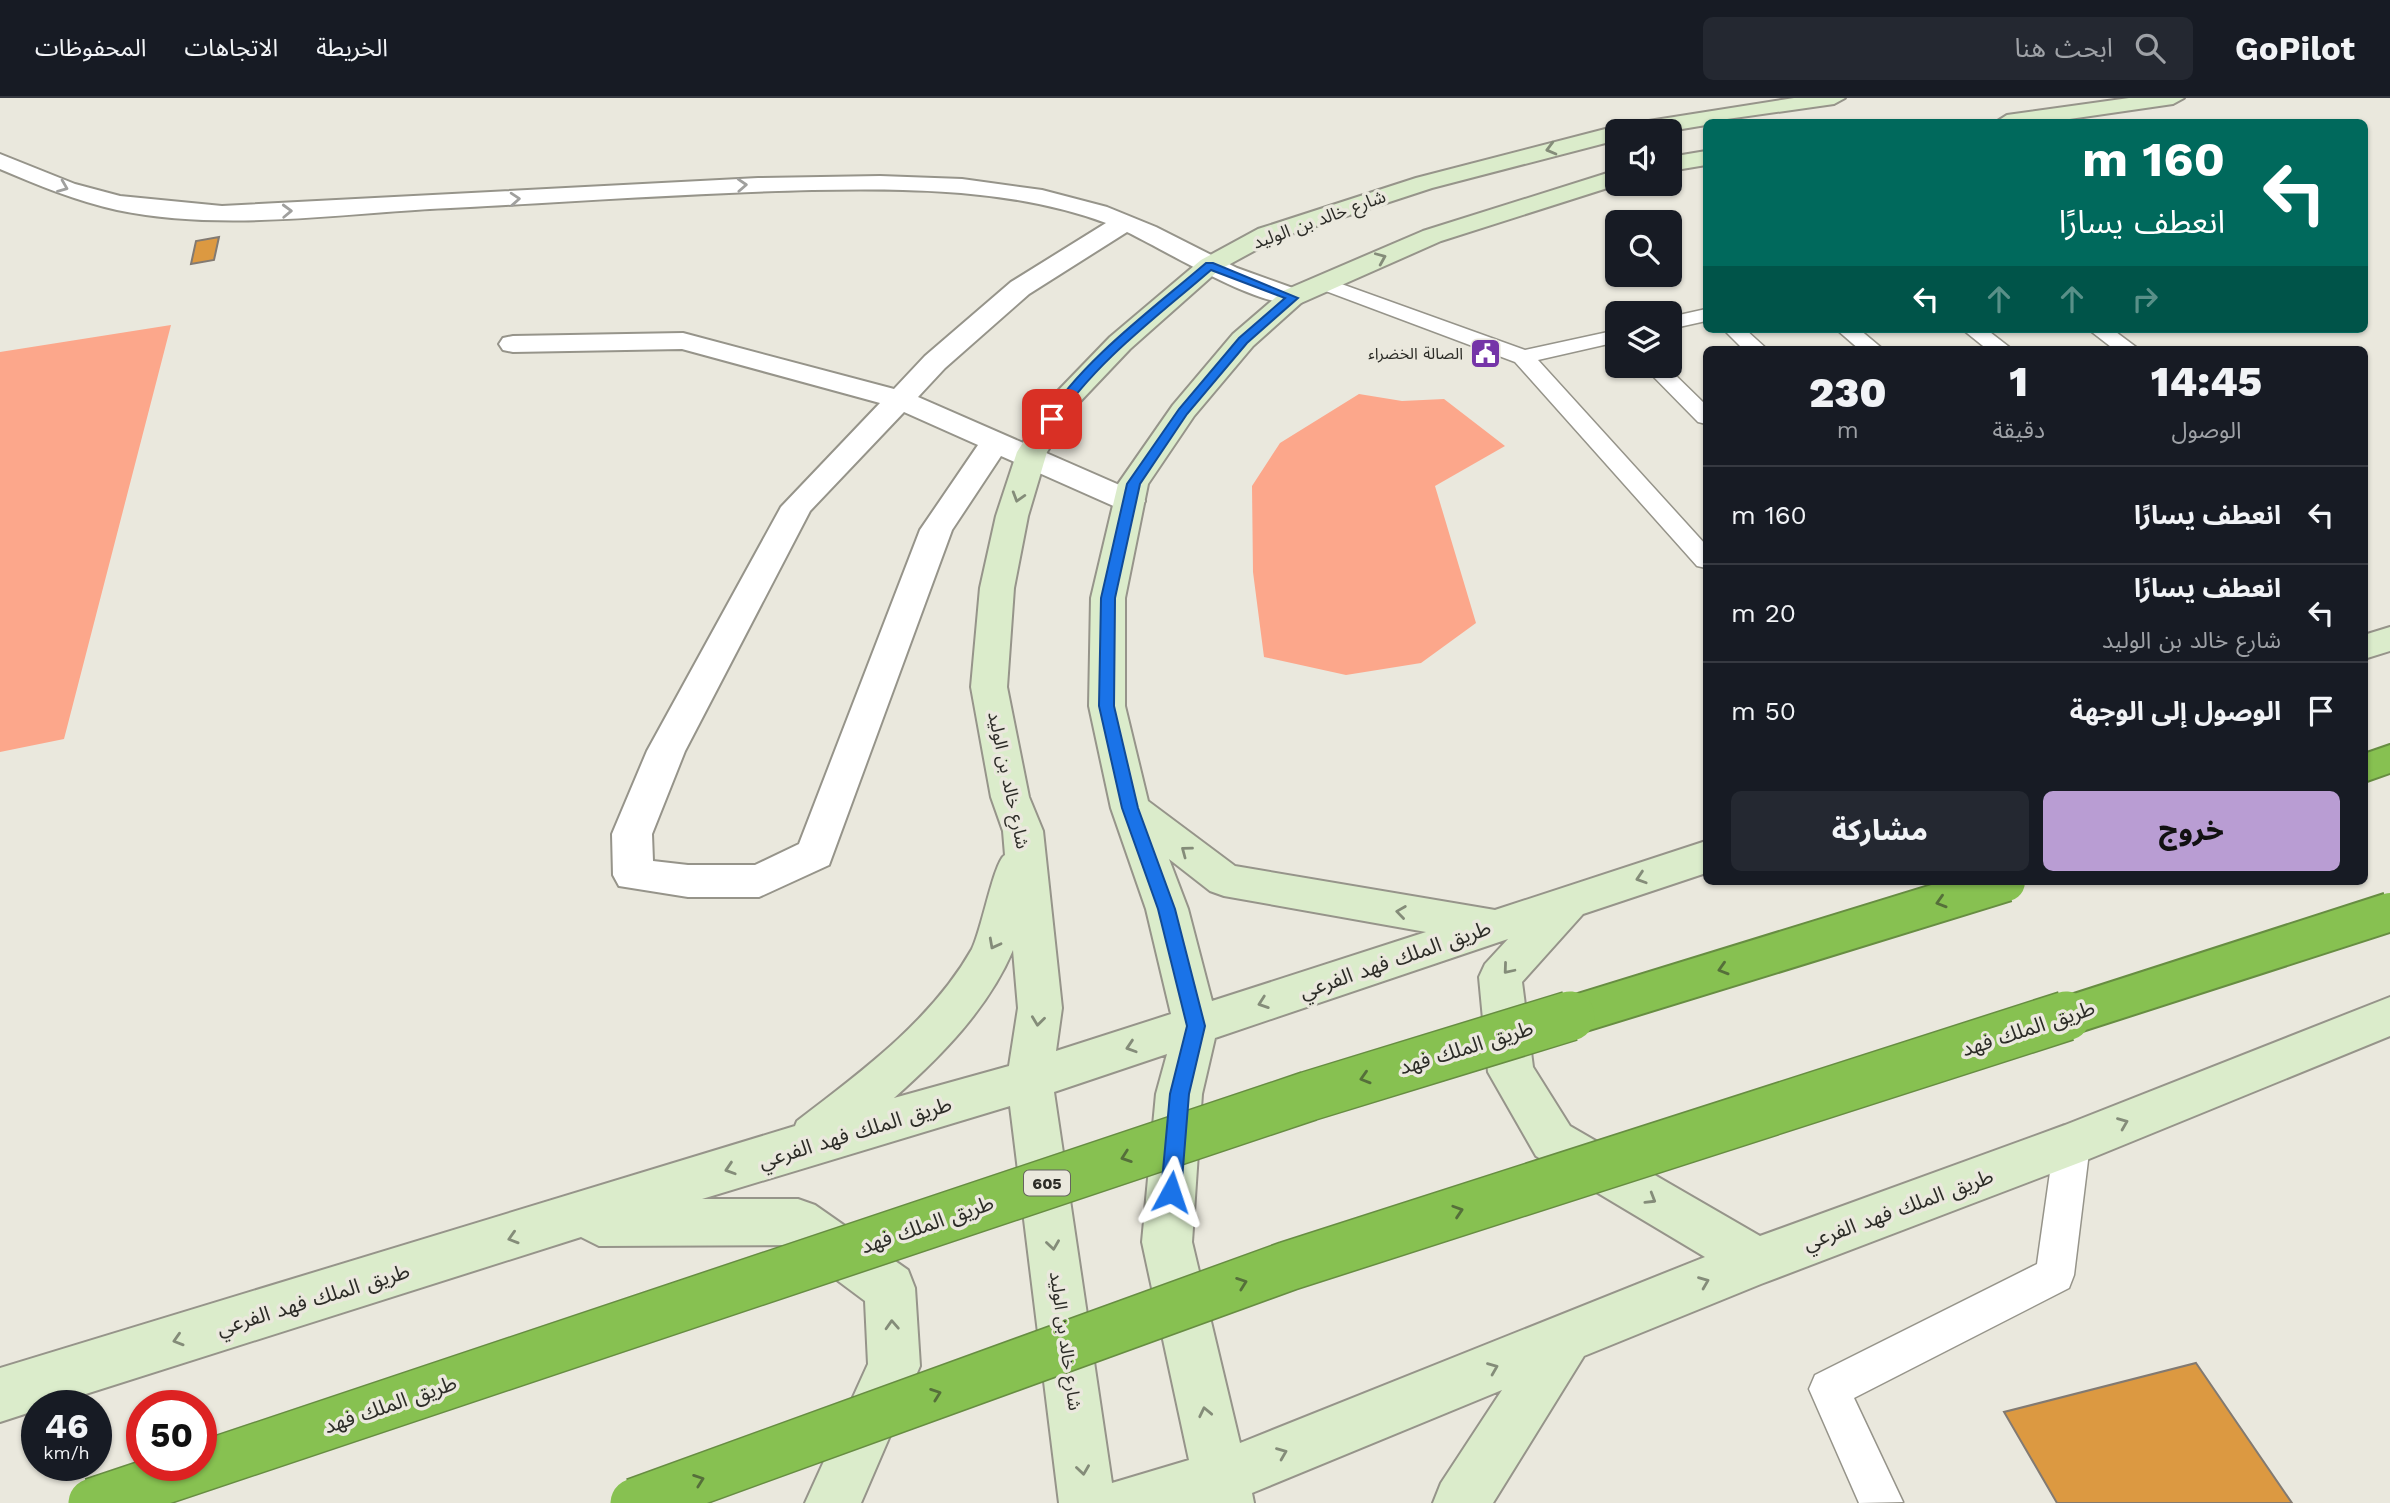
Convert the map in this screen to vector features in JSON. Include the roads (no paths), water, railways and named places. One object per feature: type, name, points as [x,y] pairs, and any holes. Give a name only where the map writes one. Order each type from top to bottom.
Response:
[{"type":"highway","points":[[2368,767],[2390,759]]},
{"type":"highway","name":"طريق الملك فهد","points":[[93,1503],[1309,1096],[1996,885]]},
{"type":"highway","name":"طريق الملك فهد","points":[[635,1503],[1288,1266],[2390,912]]},
{"type":"main road","points":[[1705,119],[1834,98]]},
{"type":"main road","points":[[2028,119],[2173,98]]},
{"type":"main road","points":[[1682,123],[1703,119]]},
{"type":"main road","name":"شارع خالد بن الوليد","points":[[1087,1503],[1030,1080],[1040,1008],[1023,831],[1010,797],[989,687],[998,588],[1012,516],[1030,458],[1062,403],[1121,343],[1210,265],[1267,234],[1411,187],[1605,136]]},
{"type":"main road","points":[[1682,162],[1703,158]]},
{"type":"main road","points":[[1223,1491],[1167,1242],[1180,1094],[1196,1026],[1167,909],[1130,808],[1107,706],[1108,598],[1133,484],[1183,411],[1243,340],[1292,298],[1432,236],[1605,181]]},
{"type":"main road","points":[[2368,646],[2390,639]]},
{"type":"main road","points":[[1130,808],[1224,880],[1350,904],[1493,925]]},
{"type":"main road","points":[[801,1146],[931,1035],[975,981],[1003,926],[1023,831]]},
{"type":"main road","name":"طريق الملك فهد الفرعي","points":[[0,1395],[558,1224],[801,1146],[1030,1080],[1493,925],[1703,858]]},
{"type":"main road","points":[[1570,901],[1500,977],[1511,1072],[1553,1141],[1757,1261]]},
{"type":"main road","name":"طريق الملك فهد الفرعي","points":[[1131,1503],[1223,1491],[1566,1338],[1757,1261],[2072,1144],[2390,1016]]},
{"type":"main road","points":[[558,1224],[798,1222],[890,1288],[894,1366],[833,1503]]},
{"type":"main road","points":[[1461,1503],[1566,1338]]},
{"type":"street","points":[[0,161],[67,189],[119,203],[222,214],[839,182],[936,184],[1025,194],[1084,208],[1179,246],[1210,265],[1292,298]]},
{"type":"street","points":[[995,442],[936,530],[815,854],[759,881],[688,881],[633,875],[632,834],[666,751],[797,508],[935,362],[1020,288],[1124,223]]},
{"type":"street","points":[[513,344],[683,341],[899,400],[1129,501]]},
{"type":"lane","points":[[1322,283],[1523,357],[1703,557]]},
{"type":"lane","points":[[1682,320],[1703,316]]},
{"type":"lane","points":[[1739,333],[1753,346]]},
{"type":"lane","points":[[1851,333],[1868,346]]},
{"type":"lane","points":[[1978,333],[1995,346]]},
{"type":"lane","points":[[2104,333],[2123,346]]},
{"type":"lane","points":[[1523,357],[1605,338]]},
{"type":"lane","points":[[1666,378],[1703,414]]},
{"type":"lane","points":[[1880,1503],[1829,1389],[2055,1275],[2072,1144]]},
{"type":"place","name":"الصالة الخضراء","points":[[1486,353]]}]
